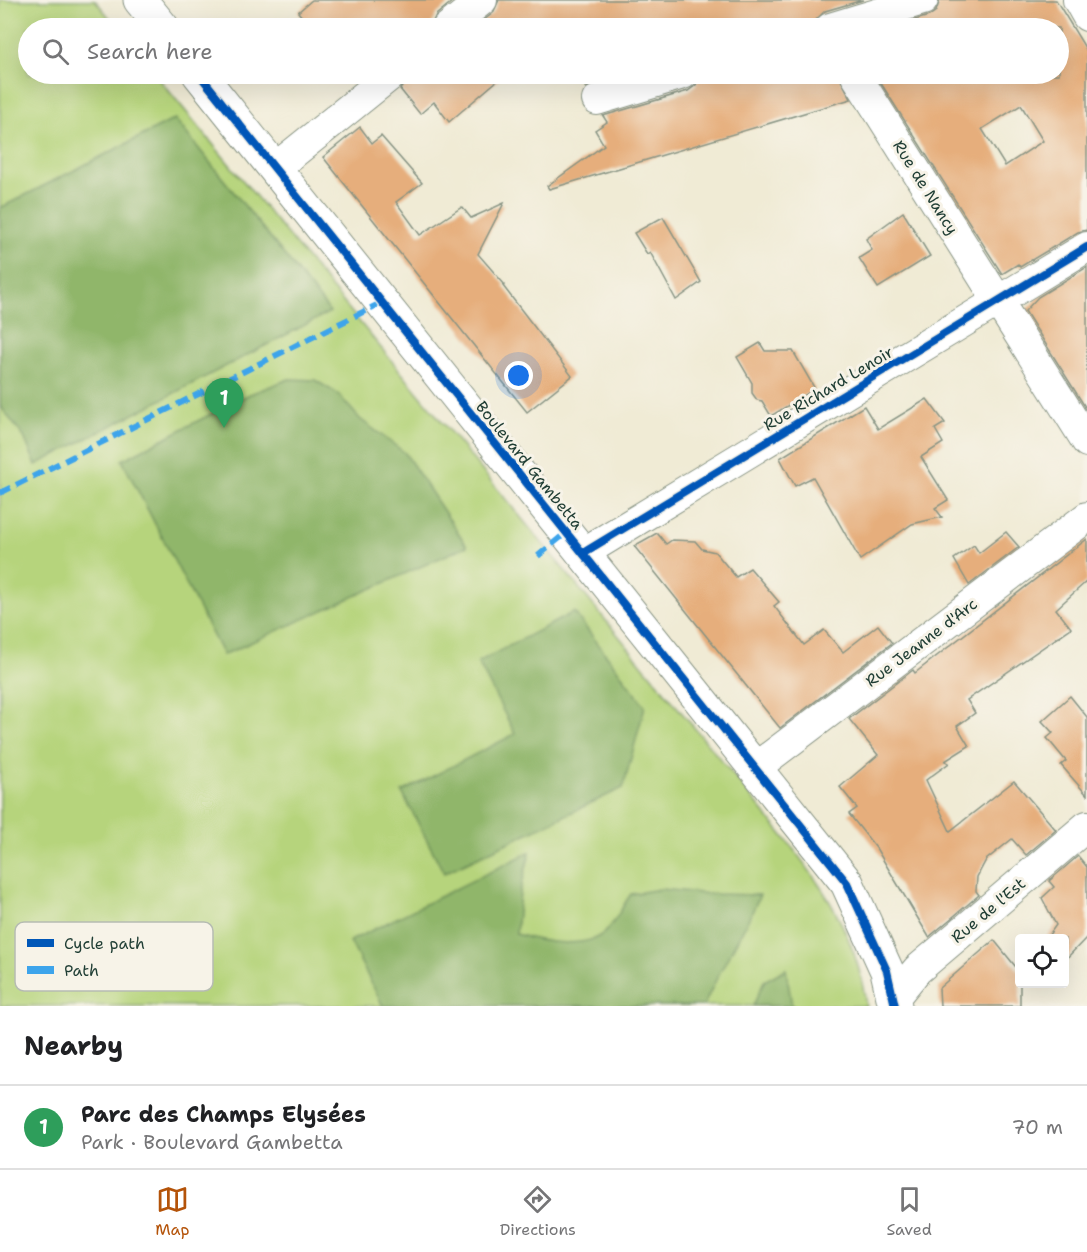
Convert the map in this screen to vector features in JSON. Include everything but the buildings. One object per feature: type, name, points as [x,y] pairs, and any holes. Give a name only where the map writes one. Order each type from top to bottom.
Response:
[{"type":"main road","points":[[140,0],[155,18]]},
{"type":"main road","name":"Boulevard Gambetta","points":[[207,84],[847,883],[887,971],[894,1002]]},
{"type":"street","points":[[460,18],[482,0]]},
{"type":"street","points":[[863,18],[923,0]]},
{"type":"street","points":[[1078,0],[1087,16]]},
{"type":"street","points":[[275,168],[380,84]]},
{"type":"street","points":[[597,100],[650,84]]},
{"type":"street","name":"Rue de Nancy","points":[[861,84],[997,301]]},
{"type":"street","name":"Rue Richard Lenoir","points":[[583,553],[1087,247]]},
{"type":"street","points":[[997,301],[1087,442]]},
{"type":"street","name":"Rue Jeanne d'Arc","points":[[755,768],[1087,517]]},
{"type":"street","name":"Rue de l'Est","points":[[894,1002],[917,970],[1087,826]]},
{"type":"green space","points":[[0,0],[95,0],[110,18],[18,18],[18,84],[163,84],[801,860],[820,886],[850,942],[860,973],[866,1006],[0,1006]]},
{"type":"green space","points":[[175,119],[330,312],[36,465],[24,437],[0,406],[0,208]]},
{"type":"green space","points":[[289,379],[315,380],[338,394],[360,419],[405,453],[467,546],[223,655],[122,460],[250,394]]},
{"type":"green space","points":[[574,612],[645,706],[623,788],[444,873],[402,792],[515,734],[478,662]]},
{"type":"green space","points":[[530,852],[520,892],[516,934],[538,940],[564,943],[589,940],[600,936],[611,925],[631,894],[660,889],[711,894],[760,895],[704,1006],[383,1006],[350,941]]},
{"type":"green space","points":[[786,969],[792,1006],[753,1006],[764,981]]},
{"type":"marked path","points":[[0,493],[383,302]]},
{"type":"marked path","points":[[538,556],[567,532]]},
{"type":"cycle path","points":[[207,84],[847,883],[887,971],[895,1006]]},
{"type":"cycle path","points":[[583,553],[1087,247]]},
{"type":"place","name":"Parc des Champs Elysées","points":[[224,428]]}]
